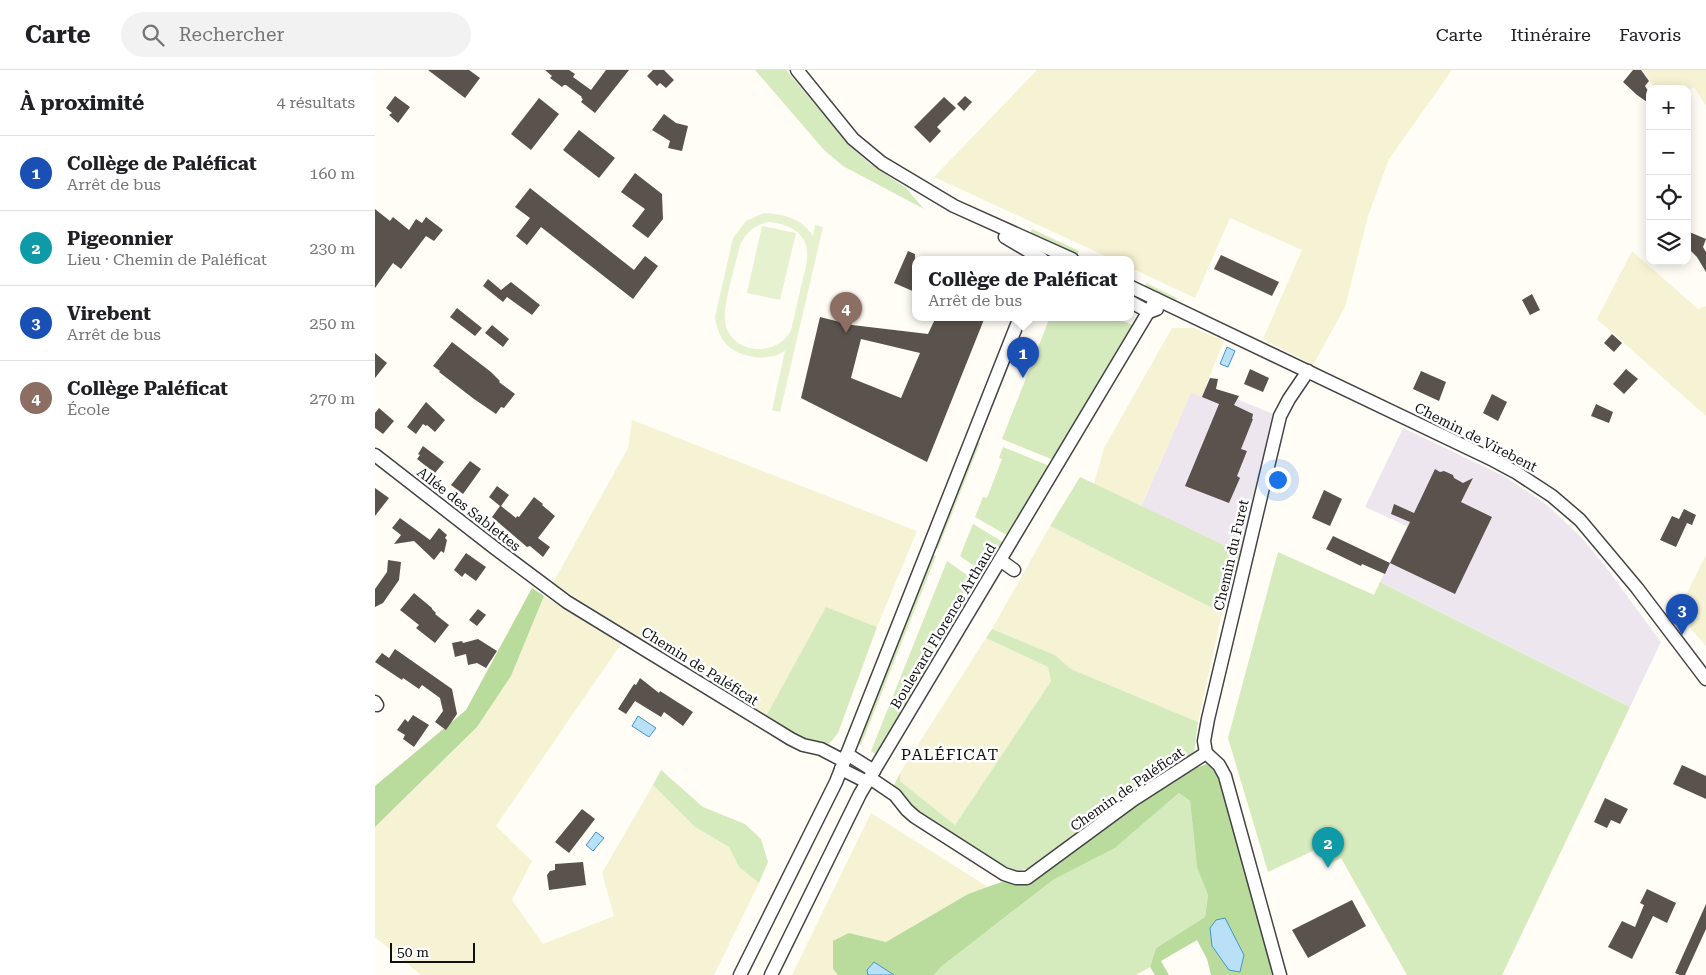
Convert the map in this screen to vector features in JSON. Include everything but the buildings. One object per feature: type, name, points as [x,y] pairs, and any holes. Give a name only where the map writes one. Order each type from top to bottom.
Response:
[{"type":"street","points":[[797,70],[853,139],[882,163],[954,206],[1045,256]]},
{"type":"street","name":"Chemin de Virebent","points":[[1134,289],[1489,458],[1553,496],[1580,520],[1607,552],[1706,680]]},
{"type":"street","name":"Boulevard Florence Arthaud","points":[[771,975],[871,777],[1156,300]]},
{"type":"street","points":[[1134,304],[1149,312],[1168,305]]},
{"type":"street","name":"Boulevard Florence Arthaud","points":[[740,975],[844,761],[1018,321]]},
{"type":"street","name":"Chemin du Furet","points":[[1206,753],[1204,741],[1208,719],[1280,416],[1289,399],[1309,371]]},
{"type":"street","name":"Allée des Sablettes","points":[[375,455],[545,586]]},
{"type":"street","points":[[999,560],[1014,570]]},
{"type":"street","name":"Chemin de Paléficat","points":[[545,586],[567,602],[791,739],[803,745],[821,749],[871,777],[895,795],[907,810],[931,828],[1004,874],[1016,878],[1027,878],[1133,800],[1206,753],[1219,765],[1225,776],[1280,975]]},
{"type":"shaded area","points":[[1037,70],[1452,70],[1389,159],[1368,216],[1345,307],[1313,365],[1263,339],[1302,250],[1230,218],[1195,298],[1134,269],[1134,256],[1105,256],[934,177]]},
{"type":"shaded area","points":[[1643,70],[1706,70],[1706,106],[1694,87],[1691,89],[1691,85],[1652,85]]},
{"type":"shaded area","points":[[1632,251],[1698,309],[1706,306],[1706,416],[1597,319]]},
{"type":"shaded area","points":[[1172,328],[1194,328],[1224,341],[1201,397],[1191,393],[1141,507],[1094,484],[1104,448]]},
{"type":"shaded area","points":[[1205,386],[1273,414],[1241,553],[1141,507],[1191,392],[1201,397]]},
{"type":"shaded area","points":[[632,420],[917,531],[877,627],[826,608],[765,718],[553,583],[628,448]]},
{"type":"shaded area","points":[[1403,428],[1506,477],[1547,505],[1581,537],[1605,566],[1661,642],[1630,707],[1380,582],[1407,526],[1365,507]]},
{"type":"shaded area","points":[[1050,526],[1222,613],[1198,722],[1071,669],[1055,655],[992,629]]},
{"type":"shaded area","points":[[1706,555],[1706,646],[1677,613]]},
{"type":"shaded area","points":[[544,596],[621,644],[496,826],[532,861],[512,900],[543,944],[614,916],[602,873],[653,785],[695,827],[729,847],[739,867],[759,883],[714,975],[421,975],[375,937],[375,827],[477,727],[511,676]]},
{"type":"shaded area","points":[[986,638],[1048,667],[1051,681],[955,825],[900,781],[900,773]]},
{"type":"shaded area","points":[[871,813],[988,887],[968,894],[886,942],[849,933],[833,969],[838,975],[792,975]]},
{"type":"green space","points":[[755,70],[786,70],[849,145],[869,163],[906,188],[924,209],[843,166],[824,150]]},
{"type":"green space","points":[[764,213],[778,214],[798,221],[813,236],[815,225],[823,227],[780,412],[772,410],[785,351],[769,357],[751,357],[735,351],[722,339],[715,320],[733,238],[746,221]],"holes":[[[768,222],[789,227],[801,235],[807,248],[806,266],[791,330],[784,339],[775,345],[765,349],[754,349],[744,346],[728,332],[725,321],[726,305],[740,245],[748,233],[758,225]]]},
{"type":"green space","points":[[762,226],[796,233],[780,300],[747,293]]},
{"type":"green space","points":[[1032,229],[1079,251],[1077,256],[1030,234]]},
{"type":"green space","points":[[1146,283],[1177,298],[1175,302],[1144,288]]},
{"type":"green space","points":[[1048,321],[1124,321],[1136,327],[1056,461],[1002,439]]},
{"type":"green space","points":[[974,441],[980,443],[938,549],[932,547]]},
{"type":"green space","points":[[1003,447],[1052,467],[1010,537],[975,517],[983,497],[987,498],[1002,459],[999,458]]},
{"type":"green space","points":[[1080,477],[1241,553],[1222,613],[1050,526]]},
{"type":"green space","points":[[973,524],[1006,544],[987,575],[960,556]]},
{"type":"green space","points":[[1278,552],[1374,595],[1380,582],[1630,707],[1502,975],[1407,975],[1341,858],[1330,864],[1317,849],[1268,872],[1228,738]]},
{"type":"green space","points":[[930,554],[936,556],[861,745],[855,742]]},
{"type":"green space","points":[[947,561],[981,585],[878,756],[871,751]]},
{"type":"green space","points":[[532,588],[544,596],[511,676],[477,727],[375,827],[375,786],[466,710]]},
{"type":"green space","points":[[826,607],[877,627],[838,733],[829,744],[795,737],[765,718]]},
{"type":"green space","points":[[992,629],[1055,655],[1071,669],[1198,722],[1194,753],[1087,824],[1032,867],[1011,873],[910,807],[894,785],[900,773],[900,781],[955,825],[1051,681],[1048,667],[986,638]]},
{"type":"green space","points":[[1207,764],[1217,773],[1275,973],[1272,975],[1211,975],[1207,959],[1197,940],[1161,961],[1169,975],[1155,975],[1150,967],[1156,948],[1205,917],[1208,895],[1197,867],[1190,801],[1179,793],[1115,848],[1053,880],[942,966],[934,975],[894,975],[874,962],[867,970],[868,975],[838,975],[833,969],[833,941],[849,933],[886,942],[968,894],[1007,880],[1027,883],[1132,804],[1184,772]]},
{"type":"green space","points":[[661,770],[703,807],[745,824],[761,839],[768,862],[759,883],[739,867],[729,847],[695,827],[653,785]]},
{"type":"green space","points":[[1179,793],[1190,801],[1197,866],[1208,895],[1205,917],[1156,948],[1150,967],[1136,975],[934,975],[942,966],[1053,880],[1115,848]]},
{"type":"water","points":[[1227,347],[1235,351],[1228,367],[1220,364]]},
{"type":"water","points":[[638,716],[656,728],[649,737],[632,726]]},
{"type":"water","points":[[596,832],[604,838],[593,851],[586,845]]},
{"type":"water","points":[[1225,918],[1244,955],[1240,972],[1229,970],[1212,946],[1210,928],[1216,920]]},
{"type":"water","points":[[874,962],[894,975],[868,975],[867,970]]},
{"type":"place","name":"Collège Paléficat","points":[[846,333]]},
{"type":"place","name":"Collège de Paléficat","points":[[1023,378]]},
{"type":"place","name":"Virebent","points":[[1682,635]]},
{"type":"place","name":"Pigeonnier","points":[[1328,868]]},
{"type":"district","name":"PALÉFICAT","points":[[950,754]]}]
